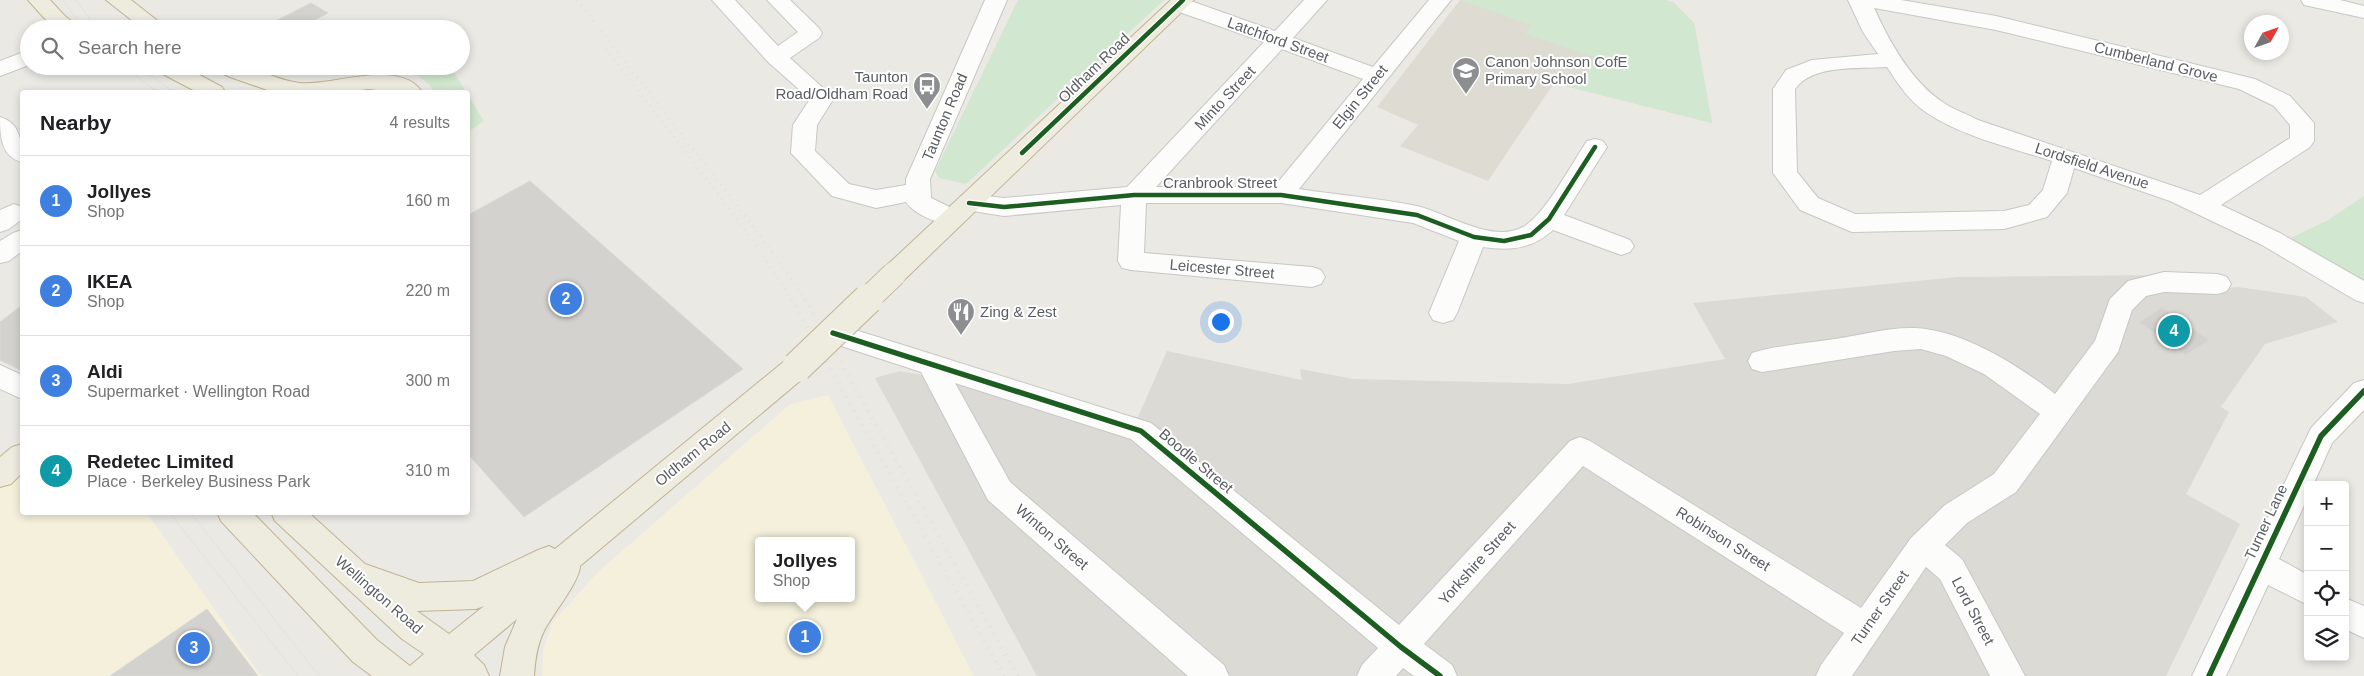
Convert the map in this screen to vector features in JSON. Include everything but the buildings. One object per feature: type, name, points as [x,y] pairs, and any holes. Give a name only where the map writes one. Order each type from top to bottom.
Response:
[{"type":"highway","points":[[39,0],[56,20]]},
{"type":"highway","points":[[117,0],[145,20]]},
{"type":"highway","name":"Oldham Road","points":[[423,676],[462,665],[578,548],[760,400],[1180,2]]},
{"type":"highway","points":[[177,75],[199,90]]},
{"type":"highway","points":[[179,75],[210,90]]},
{"type":"highway","points":[[246,75],[279,89],[287,90]]},
{"type":"highway","points":[[336,90],[371,82],[401,86],[408,90]]},
{"type":"highway","points":[[0,475],[20,458]]},
{"type":"highway","points":[[235,515],[365,651],[398,676]]},
{"type":"highway","name":"Wellington Road","points":[[289,515],[414,629],[462,665]]},
{"type":"highway","points":[[349,569],[418,598],[476,596],[521,572],[578,548]]},
{"type":"highway","points":[[517,676],[519,654],[527,630],[578,548]]},
{"type":"street","points":[[723,0],[776,57],[822,98],[805,126],[803,153],[841,190],[876,200],[918,191],[919,202],[960,211]]},
{"type":"street","points":[[778,0],[811,33],[782,52]]},
{"type":"street","name":"Taunton Road","points":[[918,191],[918,179],[996,0]]},
{"type":"street","name":"Minto Street","points":[[1134,195],[1316,0]]},
{"type":"street","name":"Elgin Street","points":[[1280,195],[1440,0]]},
{"type":"street","name":"Lordsfield Avenue","points":[[1859,0],[1874,32],[1912,88],[1935,108],[1970,126],[2065,156],[2203,205],[2271,239],[2364,293]]},
{"type":"street","name":"Cumberland Grove","points":[[1864,0],[1996,23],[2122,53],[2247,84],[2282,101],[2302,123],[2302,141],[2203,205]]},
{"type":"street","points":[[2312,0],[2364,12]]},
{"type":"street","name":"Latchford Street","points":[[1180,2],[1278,41],[1377,76]]},
{"type":"street","points":[[1893,60],[1820,65],[1794,75],[1784,89],[1785,174],[1809,204],[1852,223],[2004,220],[2038,212],[2055,193],[2065,156]]},
{"type":"street","points":[[0,69],[20,61]]},
{"type":"street","points":[[0,125],[20,151]]},
{"type":"street","name":"Cranbrook Street","points":[[960,211],[1134,195],[1280,195],[1417,215],[1474,237],[1504,241],[1531,235],[1549,219],[1595,147]]},
{"type":"street","name":"Leicester Street","points":[[1134,195],[1131,261],[1312,277]]},
{"type":"street","points":[[1549,219],[1621,246]]},
{"type":"street","points":[[1443,313],[1474,237]]},
{"type":"street","name":"Turner Street","points":[[1833,676],[1866,629],[1956,514],[2005,482],[2108,345],[2120,306],[2136,288],[2164,282],[2218,284]]},
{"type":"street","name":"Boodle Street","points":[[832,333],[1141,431],[1401,647],[1440,676]]},
{"type":"street","points":[[1762,361],[1901,340],[1932,340],[1951,346],[2010,378],[2037,394],[2057,412]]},
{"type":"street","name":"Winton Street","points":[[932,366],[999,492],[1212,676]]},
{"type":"street","points":[[0,376],[20,387]]},
{"type":"street","name":"Turner Lane","points":[[2209,676],[2320,436],[2364,391]]},
{"type":"street","name":"Yorkshire Street","points":[[1374,676],[1580,449]]},
{"type":"street","name":"Robinson Street","points":[[1580,449],[1866,629]]},
{"type":"street","name":"Lord Street","points":[[1926,550],[1951,569],[2008,676]]},
{"type":"street","points":[[2260,564],[2304,589]]},
{"type":"street","points":[[2349,614],[2364,623]]},
{"type":"shaded area","name":"Canon Johnson CofE Primary School","points":[[1460,0],[1665,0],[1674,3],[1694,23],[1712,123],[1554,83],[1488,181],[1400,146],[1418,125],[1377,107]]},
{"type":"shaded area","points":[[2166,275],[2227,288],[2238,287],[2306,297],[2338,322],[2265,344],[2221,407],[2229,412],[2186,494],[2240,524],[2166,676],[1037,676],[875,378],[900,371],[1138,417],[1167,351],[1302,380],[1300,369],[1354,379],[1568,384],[1725,359],[1693,303],[1958,277]]},
{"type":"shaded area","points":[[828,395],[974,676],[542,676],[543,651],[552,623],[598,572],[790,404]]},
{"type":"shaded area","points":[[20,470],[20,515],[148,515],[261,676],[0,676],[0,487]]},
{"type":"green space","points":[[1018,0],[1164,0],[966,184],[939,178],[935,171]]},
{"type":"green space","points":[[1460,0],[1665,0],[1674,3],[1694,23],[1712,123],[1554,83],[1558,77],[1580,84],[1597,58],[1525,34],[1531,25]]},
{"type":"green space","points":[[417,75],[456,75],[465,90],[433,90],[430,85]]},
{"type":"green space","points":[[470,98],[484,121],[470,131]]},
{"type":"green space","points":[[2364,196],[2364,284],[2287,240],[2328,220]]},
{"type":"tram line","points":[[63,0],[77,20]]},
{"type":"tram line","points":[[76,0],[90,20]]},
{"type":"tram line","points":[[135,75],[154,90]]},
{"type":"tram line","points":[[150,75],[171,90]]},
{"type":"tram line","points":[[171,515],[298,676]]},
{"type":"tram line","points":[[192,515],[319,676]]},
{"type":"railway","points":[[577,0],[753,226],[806,300]]},
{"type":"railway","points":[[606,49],[750,236],[792,300]]},
{"type":"railway","points":[[791,299],[1004,676]]},
{"type":"railway","points":[[805,299],[1018,676]]},
{"type":"cycle path","points":[[1022,153],[1183,0]]},
{"type":"cycle path","points":[[969,203],[1004,207],[1134,195],[1281,195],[1417,215],[1474,237],[1504,241],[1531,235],[1549,219],[1595,147]]},
{"type":"cycle path","points":[[833,333],[1141,431],[1401,647],[1440,676]]},
{"type":"cycle path","points":[[2209,676],[2321,436],[2364,391]]},
{"type":"place","name":"Canon Johnson CofE Primary School","points":[[1466,95]]},
{"type":"place","name":"Taunton Road/Oldham Road","points":[[927,110]]},
{"type":"place","name":"IKEA","points":[[566,299]]},
{"type":"place","name":"Redetec Limited","points":[[2174,331]]},
{"type":"place","name":"Zing & Zest","points":[[961,336]]},
{"type":"place","name":"Jollyes","points":[[805,637]]},
{"type":"place","name":"Aldi","points":[[194,648]]}]
